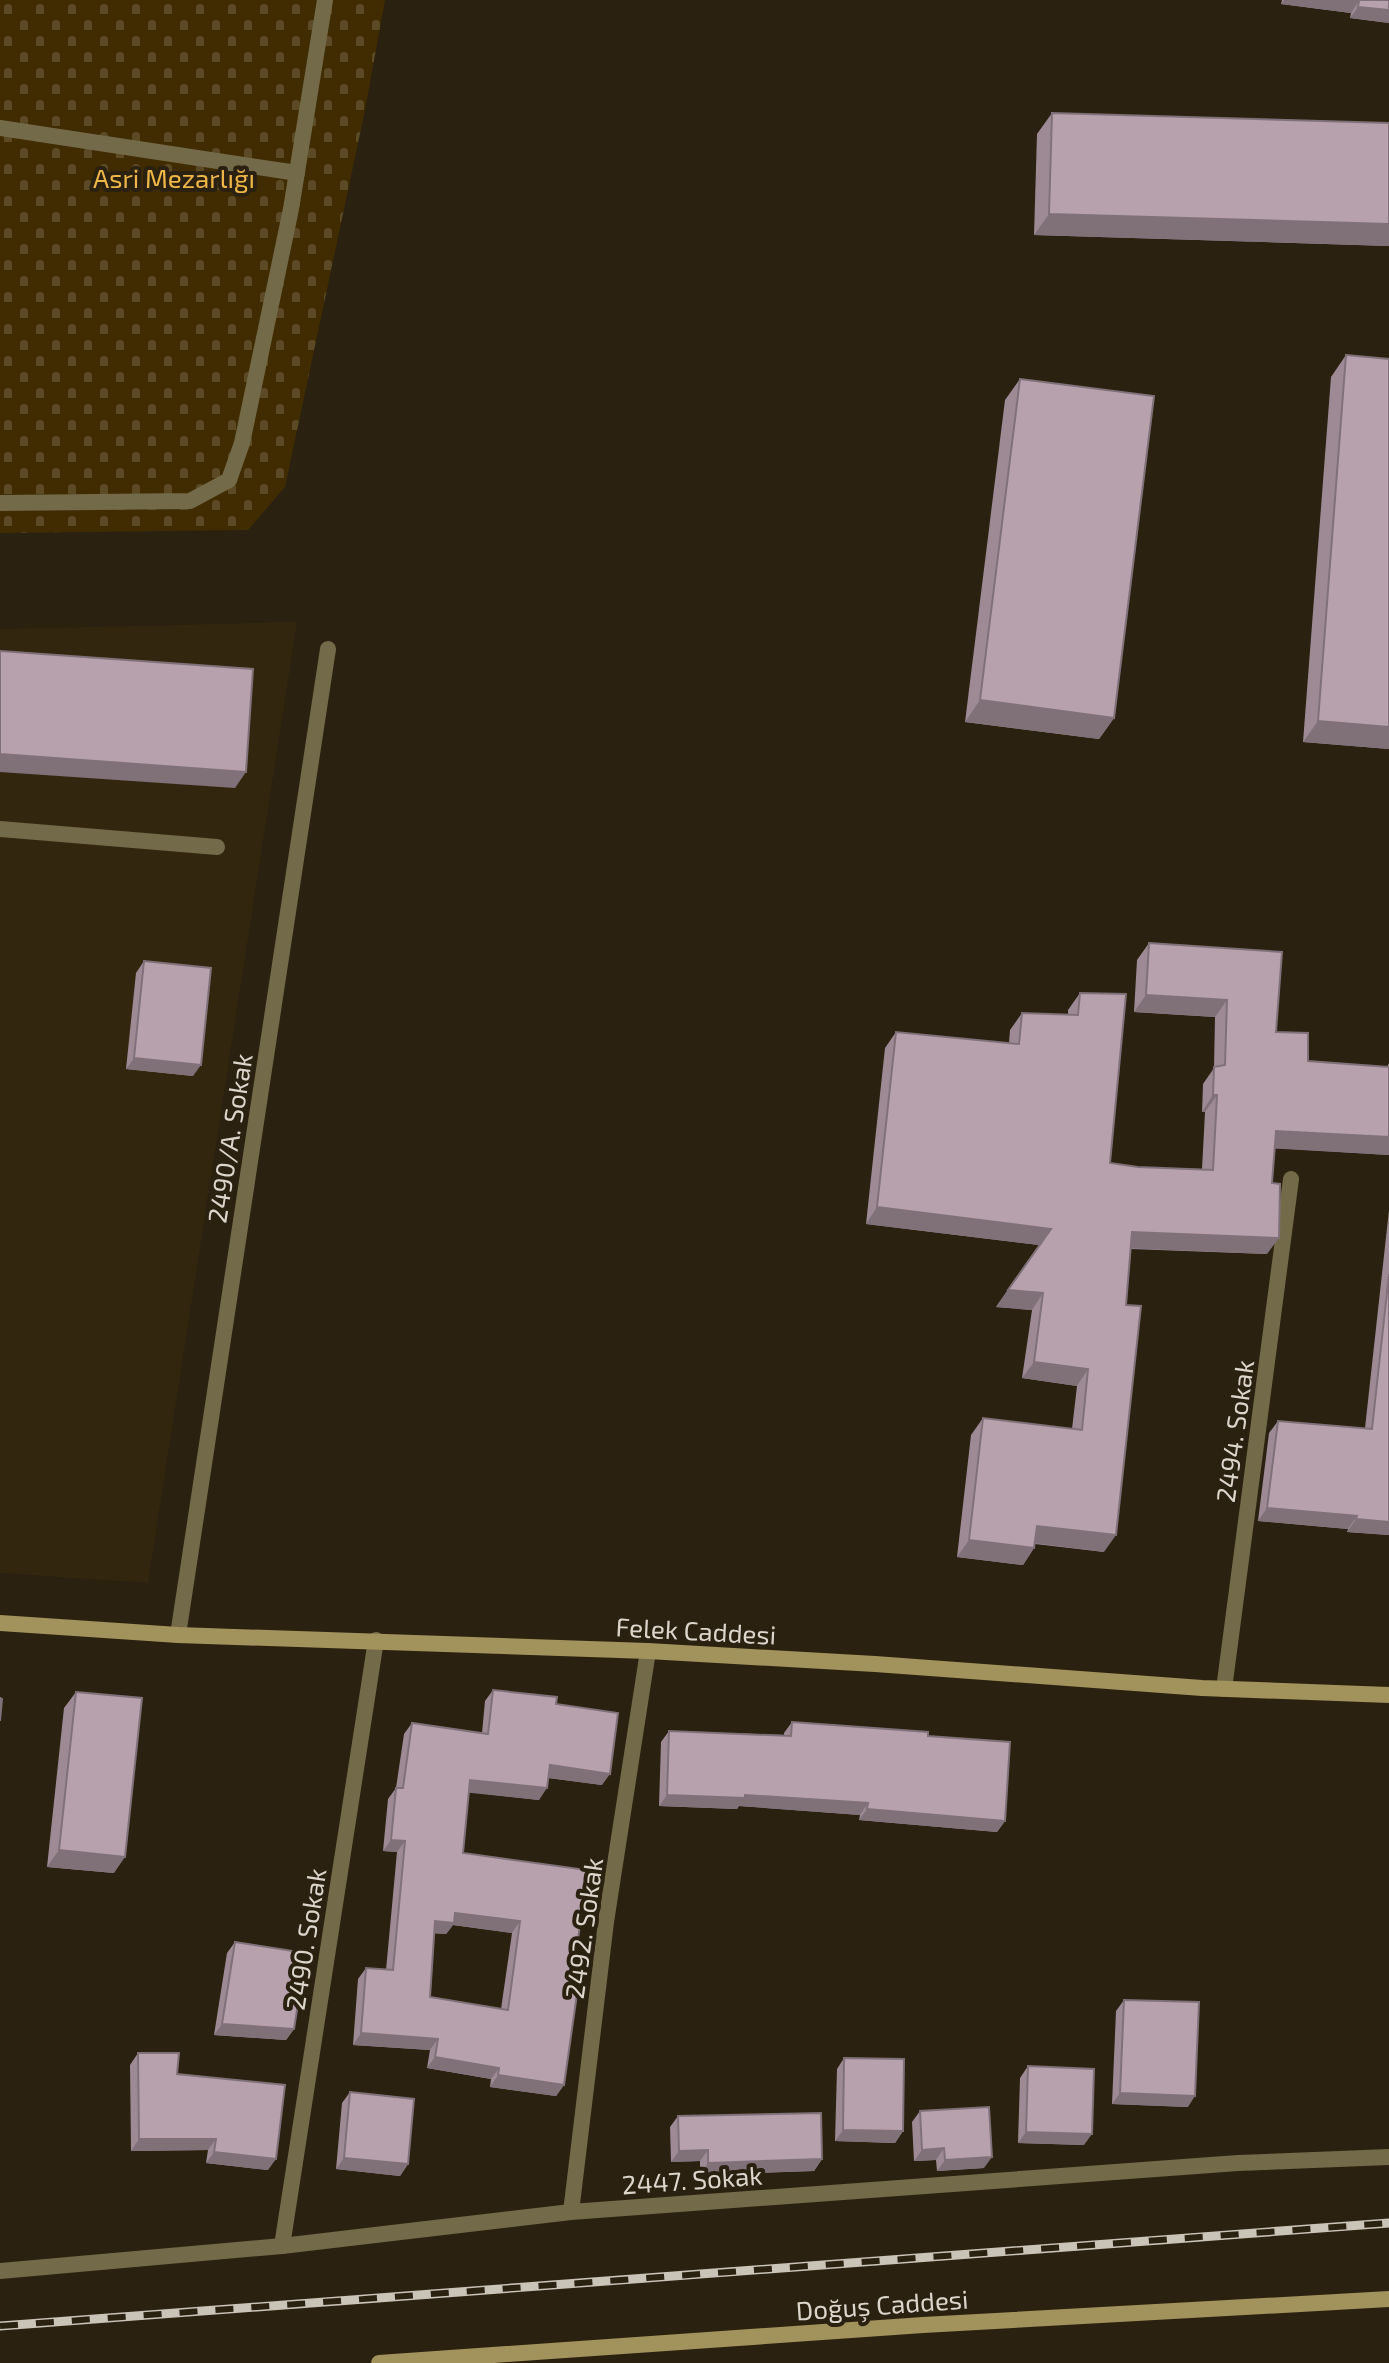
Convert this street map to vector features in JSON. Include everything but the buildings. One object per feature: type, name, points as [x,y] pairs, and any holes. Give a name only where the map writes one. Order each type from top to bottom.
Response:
[{"type":"main road","name":"Felek Caddesi","points":[[0,1623],[178,1635],[648,1651],[1224,1689],[1389,1695]]},
{"type":"main road","name":"Doğuş Caddesi","points":[[379,2363],[923,2325],[1389,2299]]},
{"type":"street","points":[[0,503],[190,501],[229,480],[242,443],[297,173],[325,0]]},
{"type":"street","points":[[0,128],[297,173]]},
{"type":"street","name":"2490/A. Sokak","points":[[178,1635],[328,649]]},
{"type":"street","points":[[0,829],[217,847]]},
{"type":"street","name":"2494. Sokak","points":[[1224,1689],[1291,1179]]},
{"type":"street","name":"2490. Sokak","points":[[282,2246],[376,1640]]},
{"type":"street","name":"2492. Sokak","points":[[571,2212],[606,1922],[648,1651]]},
{"type":"street","name":"2447. Sokak","points":[[0,2271],[282,2246],[571,2212],[1238,2163],[1389,2157]]},
{"type":"shaded area","points":[[297,622],[148,1583],[0,1573],[0,629]]},
{"type":"green space","name":"Asri Mezarlığı","points":[[0,0],[385,0],[365,110],[285,487],[248,530],[0,533]]},
{"type":"railway","points":[[0,2326],[1389,2223]]}]
